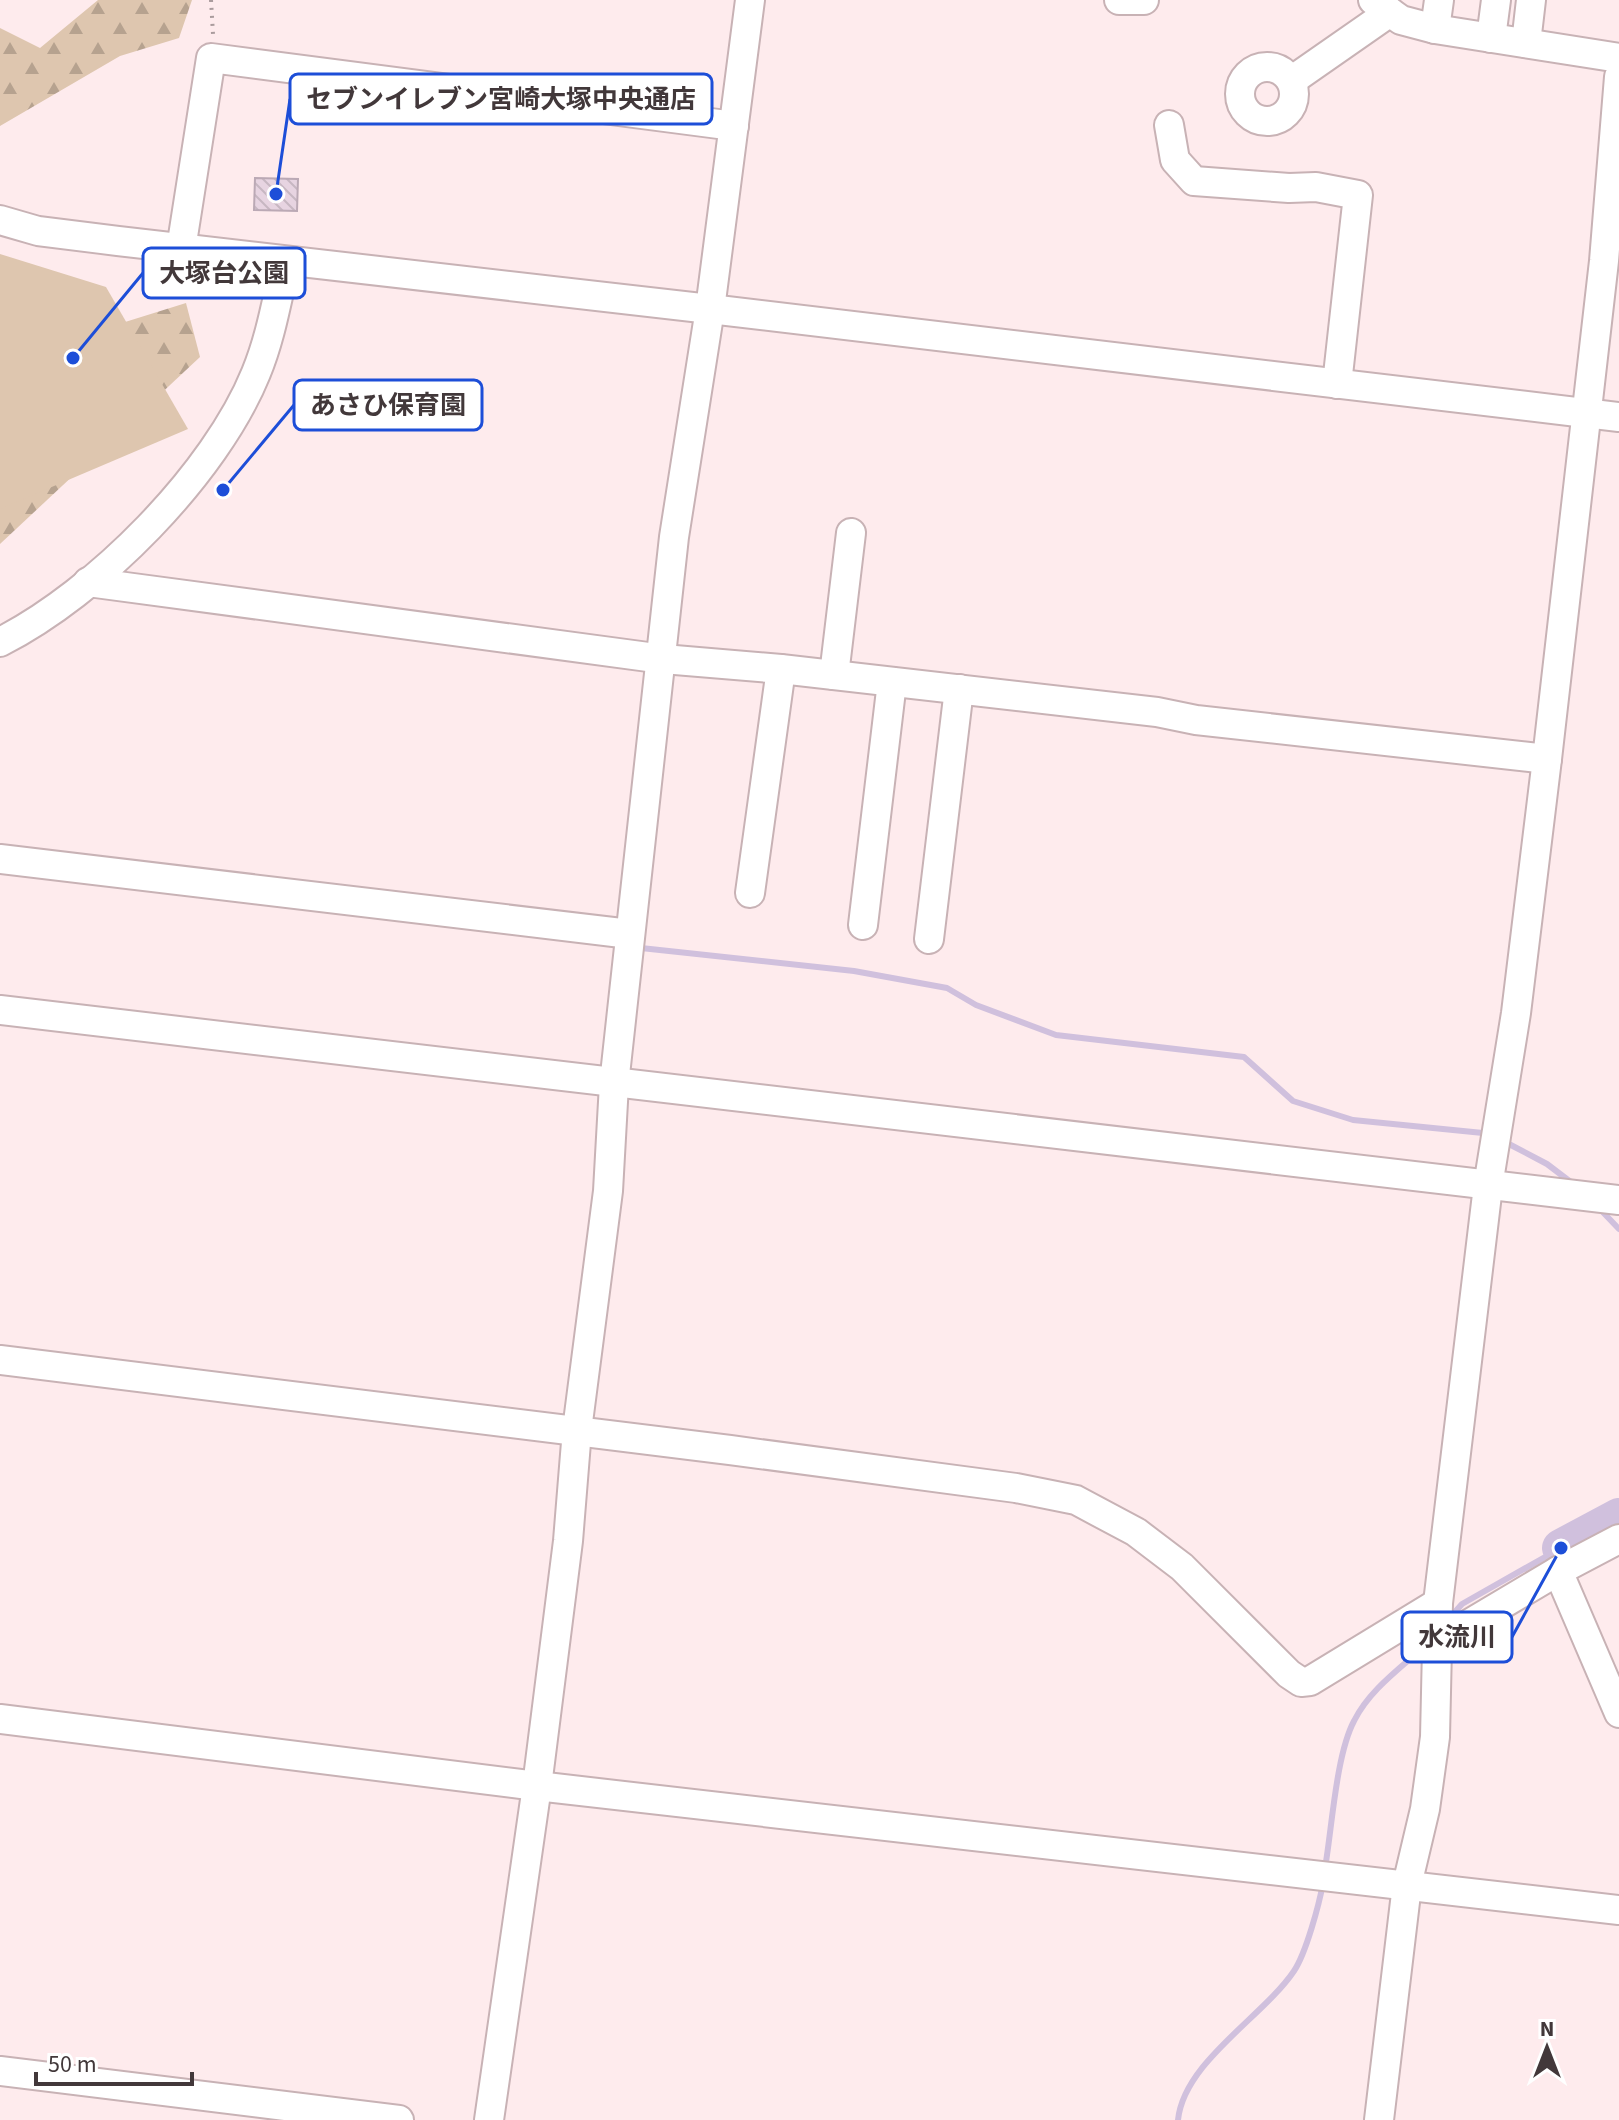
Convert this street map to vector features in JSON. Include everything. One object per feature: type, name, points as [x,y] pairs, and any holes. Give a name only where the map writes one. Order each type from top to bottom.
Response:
[{"type":"street","points":[[489,2120],[537,1786],[568,1541],[577,1430],[608,1191],[614,1084],[674,537],[710,309],[750,0]]},
{"type":"street","points":[[1119,0],[1144,0]]},
{"type":"street","points":[[1435,29],[1439,0]]},
{"type":"street","points":[[1491,38],[1496,0]]},
{"type":"street","points":[[1526,43],[1531,0]]},
{"type":"street","points":[[1291,81],[1382,4],[1401,20],[1435,29],[1619,58]]},
{"type":"street","points":[[181,249],[211,58],[734,126]]},
{"type":"street","points":[[1379,2120],[1407,1885],[1425,1809],[1435,1737],[1438,1603],[1488,1186],[1520,985],[1547,759],[1584,413],[1604,261],[1619,77]]},
{"type":"street","points":[[1169,125],[1175,160],[1194,181],[1316,187],[1358,195],[1337,384]]},
{"type":"street","points":[[0,220],[38,231],[181,249],[1619,417]]},
{"type":"street","points":[[0,642],[23,630],[88,582],[186,487],[207,462],[233,421],[265,349],[286,261]]},
{"type":"street","points":[[834,675],[851,533]]},
{"type":"street","points":[[88,582],[663,659],[959,689],[1157,712],[1196,720],[1547,759]]},
{"type":"street","points":[[750,893],[781,669]]},
{"type":"street","points":[[863,925],[892,682]]},
{"type":"street","points":[[929,939],[959,689]]},
{"type":"street","points":[[0,859],[630,934]]},
{"type":"street","points":[[0,1010],[1619,1200]]},
{"type":"street","points":[[0,1360],[577,1430],[1016,1488],[1076,1500],[1136,1532],[1182,1567],[1289,1674],[1301,1682],[1317,1677],[1438,1603]]},
{"type":"street","points":[[1437,1643],[1558,1571],[1619,1539]]},
{"type":"street","points":[[1558,1571],[1619,1713]]},
{"type":"street","points":[[0,1719],[537,1786],[1619,1910]]},
{"type":"street","points":[[0,2071],[399,2120]]},
{"type":"path","points":[[211,0],[213,34]]},
{"type":"green space","points":[[98,0],[192,0],[179,38],[120,56],[0,126],[0,28],[40,48]]},
{"type":"green space","points":[[0,254],[106,287],[188,429],[0,509]]},
{"type":"green space","points":[[186,303],[200,357],[0,544],[0,361]]},
{"type":"building","points":[[255,178],[298,179],[297,211],[254,210]]},
{"type":"waterway","points":[[641,948],[854,971],[947,988],[976,1005],[1056,1035],[1244,1057],[1293,1101],[1353,1120],[1483,1133]]},
{"type":"waterway","points":[[1507,1143],[1547,1164],[1572,1183]]},
{"type":"waterway","points":[[1597,1206],[1619,1229]]},
{"type":"waterway","points":[[1561,1548],[1619,1517]]},
{"type":"waterway","points":[[1447,1621],[1462,1604],[1561,1548]]},
{"type":"waterway","points":[[1325,1868],[1339,1772],[1354,1721],[1377,1689],[1427,1644]]},
{"type":"waterway","points":[[1178,2120],[1183,2099],[1209,2059],[1264,2006],[1299,1963],[1323,1883]]},
{"type":"place","name":"セブンイレブン宮崎大塚中央通店","points":[[276,194]]},
{"type":"place","name":"大塚台公園","points":[[73,358]]},
{"type":"place","name":"あさひ保育園","points":[[223,490]]},
{"type":"place","name":"水流川","points":[[1561,1548]]}]
